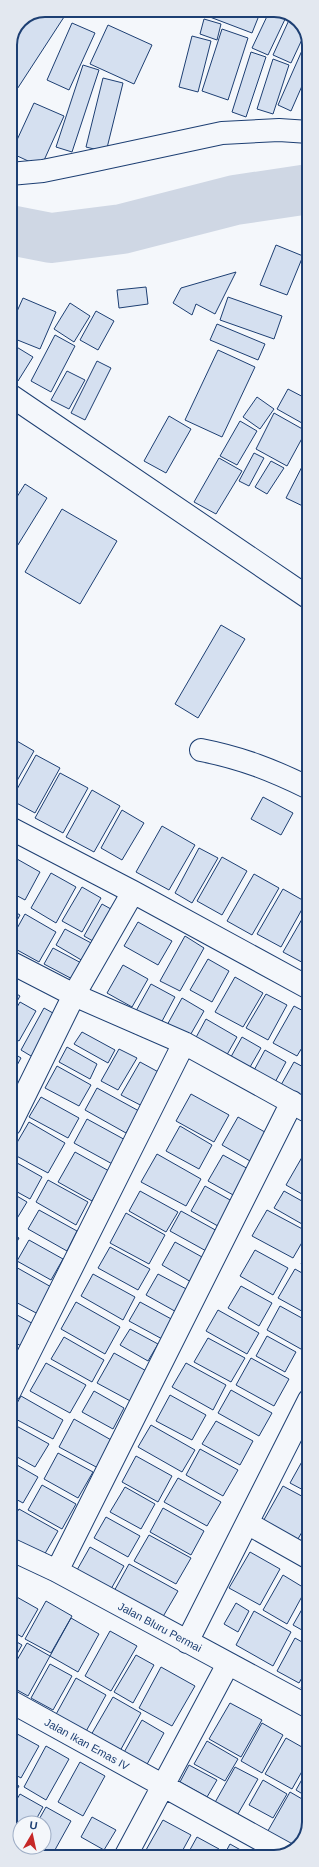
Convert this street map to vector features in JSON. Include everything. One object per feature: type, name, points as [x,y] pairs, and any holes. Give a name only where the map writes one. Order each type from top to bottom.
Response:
[{"type":"street","points":[[17,173],[43,171],[74,165],[222,133],[279,130],[302,132]]},
{"type":"street","points":[[17,400],[302,593]]},
{"type":"street","points":[[201,750],[223,754],[266,767],[302,785]]},
{"type":"street","points":[[17,832],[133,892],[302,984]]},
{"type":"street","points":[[17,1111],[74,995],[133,892]]},
{"type":"street","points":[[17,966],[74,995],[184,1043],[301,1107],[57,1571]]},
{"type":"street","points":[[17,1378],[184,1043]]},
{"type":"street","points":[[187,1642],[302,1418]]},
{"type":"street","points":[[247,1523],[302,1554]]},
{"type":"street","name":"Jalan Bluru Permai","points":[[17,1552],[57,1571],[302,1703]]},
{"type":"street","points":[[129,1850],[228,1664]]},
{"type":"street","name":"Jalan Ikan Emas IV","points":[[17,1705],[279,1849]]},
{"type":"building","points":[[46,17],[64,17],[17,89],[17,46],[19,35],[25,25],[35,19]]},
{"type":"building","points":[[210,17],[258,17],[252,33]]},
{"type":"building","points":[[267,17],[285,20],[268,55],[252,48]]},
{"type":"building","points":[[204,19],[221,24],[217,40],[200,34]]},
{"type":"building","points":[[288,21],[294,25],[302,40],[291,63],[273,55]]},
{"type":"building","points":[[72,23],[95,33],[69,90],[47,80]]},
{"type":"building","points":[[108,25],[152,45],[134,84],[90,64]]},
{"type":"building","points":[[222,29],[248,38],[228,100],[202,91]]},
{"type":"building","points":[[192,36],[211,41],[198,92],[179,87]]},
{"type":"building","points":[[302,51],[302,86],[291,111],[278,105]]},
{"type":"building","points":[[251,52],[266,57],[246,117],[232,112]]},
{"type":"building","points":[[273,59],[289,65],[273,114],[257,109]]},
{"type":"building","points":[[83,65],[99,70],[72,152],[56,147]]},
{"type":"building","points":[[103,78],[123,83],[106,152],[86,147]]},
{"type":"building","points":[[34,103],[64,116],[41,167],[17,156],[17,140]]},
{"type":"building","points":[[276,245],[302,256],[287,295],[260,285]]},
{"type":"building","points":[[236,272],[215,314],[196,304],[192,315],[173,303],[181,288]]},
{"type":"building","points":[[146,287],[148,304],[119,308],[117,290]]},
{"type":"building","points":[[228,297],[282,316],[274,339],[220,320]]},
{"type":"building","points":[[23,298],[56,312],[40,349],[17,340],[17,311]]},
{"type":"building","points":[[70,303],[90,316],[74,342],[54,329]]},
{"type":"building","points":[[96,311],[114,321],[98,350],[80,340]]},
{"type":"building","points":[[217,324],[265,344],[258,360],[210,340]]},
{"type":"building","points":[[55,335],[75,346],[51,392],[31,381]]},
{"type":"building","points":[[17,347],[33,357],[17,380]]},
{"type":"building","points":[[218,350],[255,367],[222,437],[185,420]]},
{"type":"building","points":[[97,361],[111,368],[85,420],[71,413]]},
{"type":"building","points":[[67,371],[85,380],[69,409],[51,400]]},
{"type":"building","points":[[288,389],[302,396],[302,423],[277,409]]},
{"type":"building","points":[[257,397],[274,409],[260,429],[243,417]]},
{"type":"building","points":[[274,413],[302,429],[302,438],[287,466],[256,449]]},
{"type":"building","points":[[169,416],[191,429],[166,473],[144,461]]},
{"type":"building","points":[[240,421],[257,431],[237,465],[220,456]]},
{"type":"building","points":[[254,453],[264,458],[249,486],[239,481]]},
{"type":"building","points":[[219,458],[242,471],[216,514],[194,502]]},
{"type":"building","points":[[271,461],[284,468],[267,494],[255,487]]},
{"type":"building","points":[[302,467],[302,506],[286,498]]},
{"type":"building","points":[[25,484],[47,498],[17,546],[17,497]]},
{"type":"building","points":[[62,509],[117,541],[80,604],[25,572]]},
{"type":"building","points":[[221,625],[245,639],[198,718],[175,704]]},
{"type":"building","points":[[17,741],[34,751],[17,781]]},
{"type":"building","points":[[36,755],[60,768],[35,813],[17,803],[17,789]]},
{"type":"building","points":[[60,773],[88,788],[63,833],[35,818]]},
{"type":"building","points":[[92,790],[120,806],[94,852],[66,837]]},
{"type":"building","points":[[263,797],[293,813],[281,835],[251,819]]},
{"type":"building","points":[[122,810],[144,823],[122,860],[101,848]]},
{"type":"building","points":[[162,826],[195,845],[169,890],[136,872]]},
{"type":"building","points":[[199,848],[218,858],[192,903],[175,893]]},
{"type":"building","points":[[222,857],[247,871],[222,915],[197,901]]},
{"type":"building","points":[[17,859],[40,872],[25,900],[17,896]]},
{"type":"building","points":[[51,873],[76,887],[56,923],[31,908]]},
{"type":"building","points":[[254,874],[279,888],[252,935],[227,921]]},
{"type":"building","points":[[82,887],[101,898],[82,932],[62,921]]},
{"type":"building","points":[[283,889],[302,900],[302,909],[281,947],[257,934]]},
{"type":"building","points":[[102,904],[118,913],[100,945],[84,936]]},
{"type":"building","points":[[17,913],[20,915],[17,920]]},
{"type":"building","points":[[25,914],[56,932],[39,962],[17,950],[17,928]]},
{"type":"building","points":[[302,919],[302,962],[283,952]]},
{"type":"building","points":[[138,922],[172,941],[158,965],[124,946]]},
{"type":"building","points":[[65,929],[93,944],[83,961],[56,945]]},
{"type":"building","points":[[185,936],[204,948],[180,991],[160,981]]},
{"type":"building","points":[[53,948],[85,965],[76,981],[44,964]]},
{"type":"building","points":[[208,959],[229,971],[212,1002],[190,990]]},
{"type":"building","points":[[123,965],[148,979],[132,1007],[107,993]]},
{"type":"building","points":[[235,977],[263,993],[243,1027],[215,1012]]},
{"type":"building","points":[[151,984],[175,997],[160,1025],[136,1011]]},
{"type":"building","points":[[17,994],[20,996],[17,1001]]},
{"type":"building","points":[[266,994],[287,1005],[268,1040],[246,1028]]},
{"type":"building","points":[[182,998],[204,1011],[188,1039],[166,1027]]},
{"type":"building","points":[[20,1002],[36,1011],[19,1041],[17,1040],[17,1007]]},
{"type":"building","points":[[294,1006],[302,1010],[302,1048],[297,1056],[273,1043]]},
{"type":"building","points":[[44,1008],[60,1017],[36,1059],[21,1050]]},
{"type":"building","points":[[206,1019],[237,1037],[224,1060],[193,1043]]},
{"type":"building","points":[[82,1032],[115,1050],[108,1063],[74,1044]]},
{"type":"building","points":[[242,1037],[261,1048],[246,1074],[227,1064]]},
{"type":"building","points":[[67,1047],[97,1064],[90,1079],[59,1062]]},
{"type":"building","points":[[119,1049],[137,1058],[118,1090],[101,1081]]},
{"type":"building","points":[[265,1050],[286,1062],[273,1086],[252,1074]]},
{"type":"building","points":[[17,1055],[21,1058],[17,1065]]},
{"type":"building","points":[[140,1062],[164,1075],[146,1108],[121,1095]]},
{"type":"building","points":[[294,1062],[302,1066],[302,1106],[277,1092]]},
{"type":"building","points":[[57,1066],[91,1085],[79,1106],[45,1088]]},
{"type":"building","points":[[97,1088],[139,1111],[126,1133],[85,1110]]},
{"type":"building","points":[[191,1094],[229,1115],[214,1142],[176,1121]]},
{"type":"building","points":[[41,1097],[79,1118],[68,1138],[29,1117]]},
{"type":"building","points":[[238,1117],[272,1136],[257,1165],[222,1145]]},
{"type":"building","points":[[87,1119],[129,1142],[116,1166],[74,1143]]},
{"type":"building","points":[[29,1122],[65,1143],[48,1173],[17,1156],[17,1143]]},
{"type":"building","points":[[180,1126],[212,1145],[199,1169],[166,1151]]},
{"type":"building","points":[[75,1152],[109,1171],[92,1201],[58,1182]]},
{"type":"building","points":[[157,1154],[201,1179],[186,1206],[141,1182]]},
{"type":"building","points":[[223,1155],[250,1170],[235,1196],[208,1181]]},
{"type":"building","points":[[302,1157],[302,1194],[286,1185]]},
{"type":"building","points":[[17,1163],[42,1177],[30,1199],[17,1192]]},
{"type":"building","points":[[48,1180],[88,1202],[76,1225],[36,1202]]},
{"type":"building","points":[[205,1186],[239,1205],[225,1230],[191,1211]]},
{"type":"building","points":[[140,1191],[178,1212],[166,1232],[129,1211]]},
{"type":"building","points":[[284,1191],[302,1201],[302,1224],[274,1208]]},
{"type":"building","points":[[17,1196],[27,1202],[17,1218]]},
{"type":"building","points":[[39,1210],[77,1231],[67,1251],[28,1229]]},
{"type":"building","points":[[267,1210],[302,1229],[302,1242],[293,1258],[252,1236]]},
{"type":"building","points":[[181,1211],[219,1232],[208,1252],[170,1231]]},
{"type":"building","points":[[126,1213],[165,1235],[149,1264],[110,1243]]},
{"type":"building","points":[[29,1240],[63,1259],[51,1280],[17,1261]]},
{"type":"building","points":[[175,1242],[211,1262],[198,1286],[162,1265]]},
{"type":"building","points":[[110,1247],[150,1269],[138,1290],[98,1268]]},
{"type":"building","points":[[255,1250],[288,1268],[273,1295],[240,1276]]},
{"type":"building","points":[[17,1268],[53,1288],[38,1314],[17,1303]]},
{"type":"building","points":[[295,1269],[302,1273],[302,1311],[278,1298]]},
{"type":"building","points":[[93,1274],[135,1297],[123,1320],[81,1296]]},
{"type":"building","points":[[158,1274],[192,1292],[180,1314],[146,1295]]},
{"type":"building","points":[[241,1286],[272,1303],[259,1326],[228,1308]]},
{"type":"building","points":[[76,1302],[120,1327],[105,1354],[61,1329]]},
{"type":"building","points":[[140,1302],[175,1321],[164,1340],[129,1321]]},
{"type":"building","points":[[280,1306],[302,1318],[302,1350],[267,1330]]},
{"type":"building","points":[[218,1310],[259,1333],[247,1354],[206,1331]]},
{"type":"building","points":[[17,1315],[37,1326],[25,1348],[17,1344]]},
{"type":"building","points":[[130,1329],[158,1344],[148,1361],[120,1345]]},
{"type":"building","points":[[267,1336],[296,1352],[285,1372],[256,1356]]},
{"type":"building","points":[[64,1337],[104,1360],[92,1382],[51,1359]]},
{"type":"building","points":[[208,1338],[245,1358],[231,1382],[194,1362]]},
{"type":"building","points":[[114,1353],[150,1373],[134,1403],[97,1383]]},
{"type":"building","points":[[251,1358],[289,1379],[274,1406],[236,1385]]},
{"type":"building","points":[[46,1363],[86,1385],[70,1413],[30,1391]]},
{"type":"building","points":[[186,1363],[226,1385],[213,1410],[172,1387]]},
{"type":"building","points":[[231,1390],[272,1413],[259,1436],[218,1413]]},
{"type":"building","points":[[94,1391],[124,1408],[113,1429],[82,1412]]},
{"type":"building","points":[[170,1395],[206,1415],[192,1440],[156,1421]]},
{"type":"building","points":[[21,1396],[63,1420],[53,1439],[17,1420],[17,1403]]},
{"type":"building","points":[[74,1419],[113,1441],[98,1468],[59,1447]]},
{"type":"building","points":[[216,1421],[253,1441],[240,1465],[202,1444]]},
{"type":"building","points":[[151,1425],[195,1450],[182,1472],[138,1447]]},
{"type":"building","points":[[17,1426],[49,1444],[35,1467],[17,1457]]},
{"type":"building","points":[[200,1449],[238,1470],[223,1496],[186,1475]]},
{"type":"building","points":[[58,1453],[93,1472],[78,1498],[44,1479]]},
{"type":"building","points":[[136,1456],[172,1476],[158,1502],[122,1482]]},
{"type":"building","points":[[302,1462],[302,1489],[290,1483]]},
{"type":"building","points":[[17,1465],[38,1477],[23,1503],[17,1500]]},
{"type":"building","points":[[178,1478],[221,1502],[207,1526],[164,1502]]},
{"type":"building","points":[[42,1485],[76,1504],[62,1529],[28,1510]]},
{"type":"building","points":[[283,1486],[302,1496],[302,1532],[295,1544],[261,1525]]},
{"type":"building","points":[[125,1487],[155,1504],[141,1529],[110,1512]]},
{"type":"building","points":[[163,1508],[204,1531],[191,1555],[150,1532]]},
{"type":"building","points":[[19,1509],[58,1531],[43,1557],[17,1542],[17,1512]]},
{"type":"building","points":[[106,1517],[140,1536],[128,1557],[94,1538]]},
{"type":"building","points":[[149,1535],[191,1558],[176,1584],[134,1561]]},
{"type":"building","points":[[90,1547],[124,1566],[111,1589],[77,1570]]},
{"type":"building","points":[[250,1552],[280,1569],[260,1605],[229,1588]]},
{"type":"building","points":[[129,1564],[178,1591],[161,1620],[113,1593]]},
{"type":"building","points":[[283,1575],[302,1587],[302,1596],[287,1624],[263,1610]]},
{"type":"building","points":[[17,1597],[38,1609],[22,1637],[17,1634]]},
{"type":"building","points":[[46,1601],[72,1616],[51,1653],[25,1639]]},
{"type":"building","points":[[236,1603],[249,1611],[238,1632],[224,1624]]},
{"type":"building","points":[[302,1609],[302,1630],[293,1625]]},
{"type":"building","points":[[254,1611],[291,1632],[273,1666],[236,1645]]},
{"type":"building","points":[[71,1618],[99,1634],[78,1672],[50,1656]]},
{"type":"building","points":[[110,1631],[137,1646],[111,1691],[85,1676]]},
{"type":"building","points":[[295,1638],[302,1642],[302,1678],[299,1683],[277,1671]]},
{"type":"building","points":[[17,1642],[22,1645],[17,1654]]},
{"type":"building","points":[[27,1643],[50,1656],[28,1696],[17,1690],[17,1660]]},
{"type":"building","points":[[136,1655],[154,1665],[133,1703],[114,1692]]},
{"type":"building","points":[[50,1664],[72,1676],[53,1710],[31,1698]]},
{"type":"building","points":[[161,1667],[195,1686],[172,1726],[139,1708]]},
{"type":"building","points":[[76,1678],[106,1695],[84,1735],[54,1718]]},
{"type":"building","points":[[113,1697],[141,1713],[120,1751],[91,1735]]},
{"type":"building","points":[[230,1703],[262,1720],[241,1757],[209,1739]]},
{"type":"building","points":[[142,1720],[164,1733],[145,1768],[122,1756]]},
{"type":"building","points":[[262,1723],[283,1735],[262,1773],[241,1761]]},
{"type":"building","points":[[17,1734],[39,1746],[21,1778],[17,1776]]},
{"type":"building","points":[[286,1738],[302,1747],[302,1771],[292,1789],[265,1774]]},
{"type":"building","points":[[207,1741],[238,1759],[225,1781],[194,1764]]},
{"type":"building","points":[[46,1746],[69,1759],[46,1800],[24,1787]]},
{"type":"building","points":[[80,1762],[105,1776],[83,1816],[58,1802]]},
{"type":"building","points":[[189,1765],[217,1780],[207,1797],[180,1782]]},
{"type":"building","points":[[235,1767],[258,1779],[235,1819],[213,1806]]},
{"type":"building","points":[[302,1779],[302,1794],[296,1790]]},
{"type":"building","points":[[263,1780],[287,1794],[273,1818],[249,1805]]},
{"type":"building","points":[[290,1792],[302,1799],[302,1825],[295,1840],[285,1847],[265,1836]]},
{"type":"building","points":[[20,1794],[43,1807],[38,1815],[17,1815],[17,1799]]},
{"type":"building","points":[[46,1807],[71,1821],[55,1850],[52,1850],[52,1815],[42,1815]]},
{"type":"building","points":[[92,1817],[116,1830],[104,1850],[81,1837]]},
{"type":"building","points":[[163,1820],[191,1835],[183,1850],[146,1850]]},
{"type":"building","points":[[197,1837],[219,1849],[218,1850],[190,1850]]},
{"type":"building","points":[[230,1844],[241,1850],[227,1850]]},
{"type":"waterway","points":[[17,231],[51,238],[122,229],[235,200],[302,190]]}]
